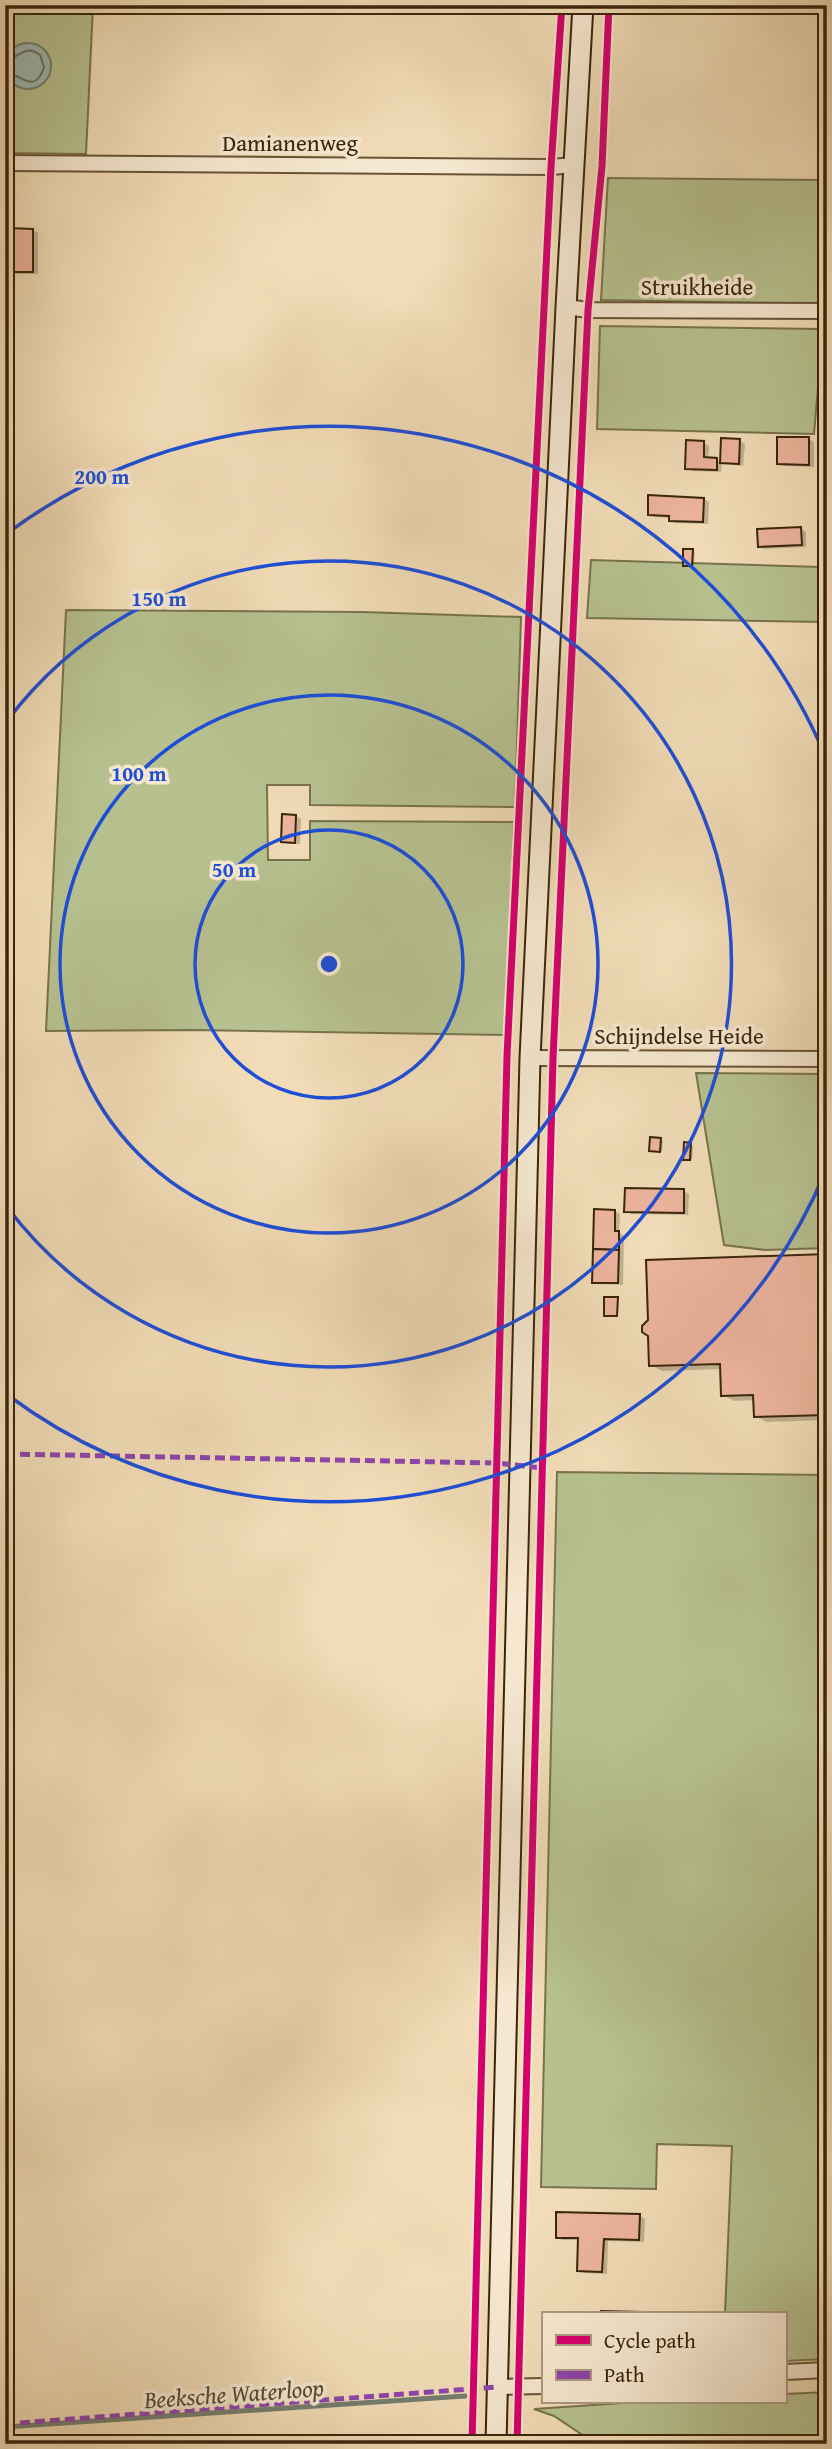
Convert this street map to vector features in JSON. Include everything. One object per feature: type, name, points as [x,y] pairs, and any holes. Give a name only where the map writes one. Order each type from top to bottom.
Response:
[{"type":"main road","points":[[496,2444],[530,1058],[583,5]]},
{"type":"street","name":"Damianenweg","points":[[5,163],[574,165]]},
{"type":"street","name":"Struikheide","points":[[566,307],[588,310],[827,311]]},
{"type":"street","name":"Schijndelse Heide","points":[[530,1058],[827,1059]]},
{"type":"street","points":[[786,2372],[827,2370]]},
{"type":"street","points":[[497,2387],[542,2386]]},
{"type":"green space","points":[[5,5],[93,5],[86,154],[5,153],[5,72],[13,84],[26,89],[49,76],[51,62],[25,43],[12,48],[5,60]]},
{"type":"green space","points":[[608,178],[827,180],[827,304],[601,300]]},
{"type":"green space","points":[[600,326],[823,329],[814,434],[597,429]]},
{"type":"green space","points":[[821,480],[827,480],[827,622],[587,618],[591,560],[820,567]]},
{"type":"green space","points":[[66,610],[362,612],[521,617],[515,807],[310,805],[310,785],[267,785],[268,860],[310,860],[310,821],[514,822],[505,1035],[193,1030],[46,1031]]},
{"type":"green space","points":[[696,1073],[827,1074],[827,1248],[765,1250],[724,1245]]},
{"type":"green space","points":[[557,1472],[827,1475],[827,2359],[786,2361],[786,2312],[725,2312],[732,2146],[657,2144],[656,2189],[541,2187]]},
{"type":"green space","points":[[827,2392],[827,2444],[596,2444],[554,2416],[534,2409],[608,2404],[786,2404],[786,2394]]},
{"type":"water","points":[[28,43],[44,50],[51,66],[44,82],[28,89],[12,82],[5,66],[12,50]]},
{"type":"building","points":[[8,228],[33,229],[33,272],[5,272]]},
{"type":"building","points":[[777,437],[809,437],[809,465],[777,464]]},
{"type":"building","points":[[721,438],[740,439],[739,464],[720,463]]},
{"type":"building","points":[[686,440],[704,441],[704,457],[717,458],[717,470],[685,469]]},
{"type":"building","points":[[648,495],[704,498],[703,522],[669,521],[669,516],[648,515]]},
{"type":"building","points":[[801,527],[802,545],[758,547],[757,529]]},
{"type":"building","points":[[683,549],[693,549],[692,566],[683,566]]},
{"type":"building","points":[[282,814],[296,815],[295,843],[281,842]]},
{"type":"building","points":[[650,1137],[661,1138],[660,1152],[649,1151]]},
{"type":"building","points":[[684,1142],[691,1143],[690,1160],[683,1160]]},
{"type":"building","points":[[625,1188],[684,1189],[684,1213],[624,1212]]},
{"type":"building","points":[[594,1209],[615,1210],[619,1250],[593,1249]]},
{"type":"building","points":[[593,1249],[619,1250],[618,1283],[592,1283]]},
{"type":"building","points":[[827,1254],[827,1415],[754,1417],[753,1395],[721,1396],[720,1364],[649,1366],[648,1336],[642,1332],[642,1326],[648,1320],[646,1260]]},
{"type":"building","points":[[604,1297],[618,1297],[617,1316],[604,1316]]},
{"type":"building","points":[[556,2212],[640,2214],[639,2240],[604,2239],[602,2272],[577,2271],[578,2238],[556,2238]]},
{"type":"waterway","name":"Beeksche Waterloop","points":[[5,2427],[465,2396]]},
{"type":"marked path","points":[[5,1454],[497,1463],[542,1468]]},
{"type":"marked path","points":[[5,2424],[497,2387]]},
{"type":"cycle path","points":[[472,2444],[507,1056],[551,167],[562,5]]},
{"type":"cycle path","points":[[517,2444],[553,1058],[588,310],[602,166],[609,5]]}]
